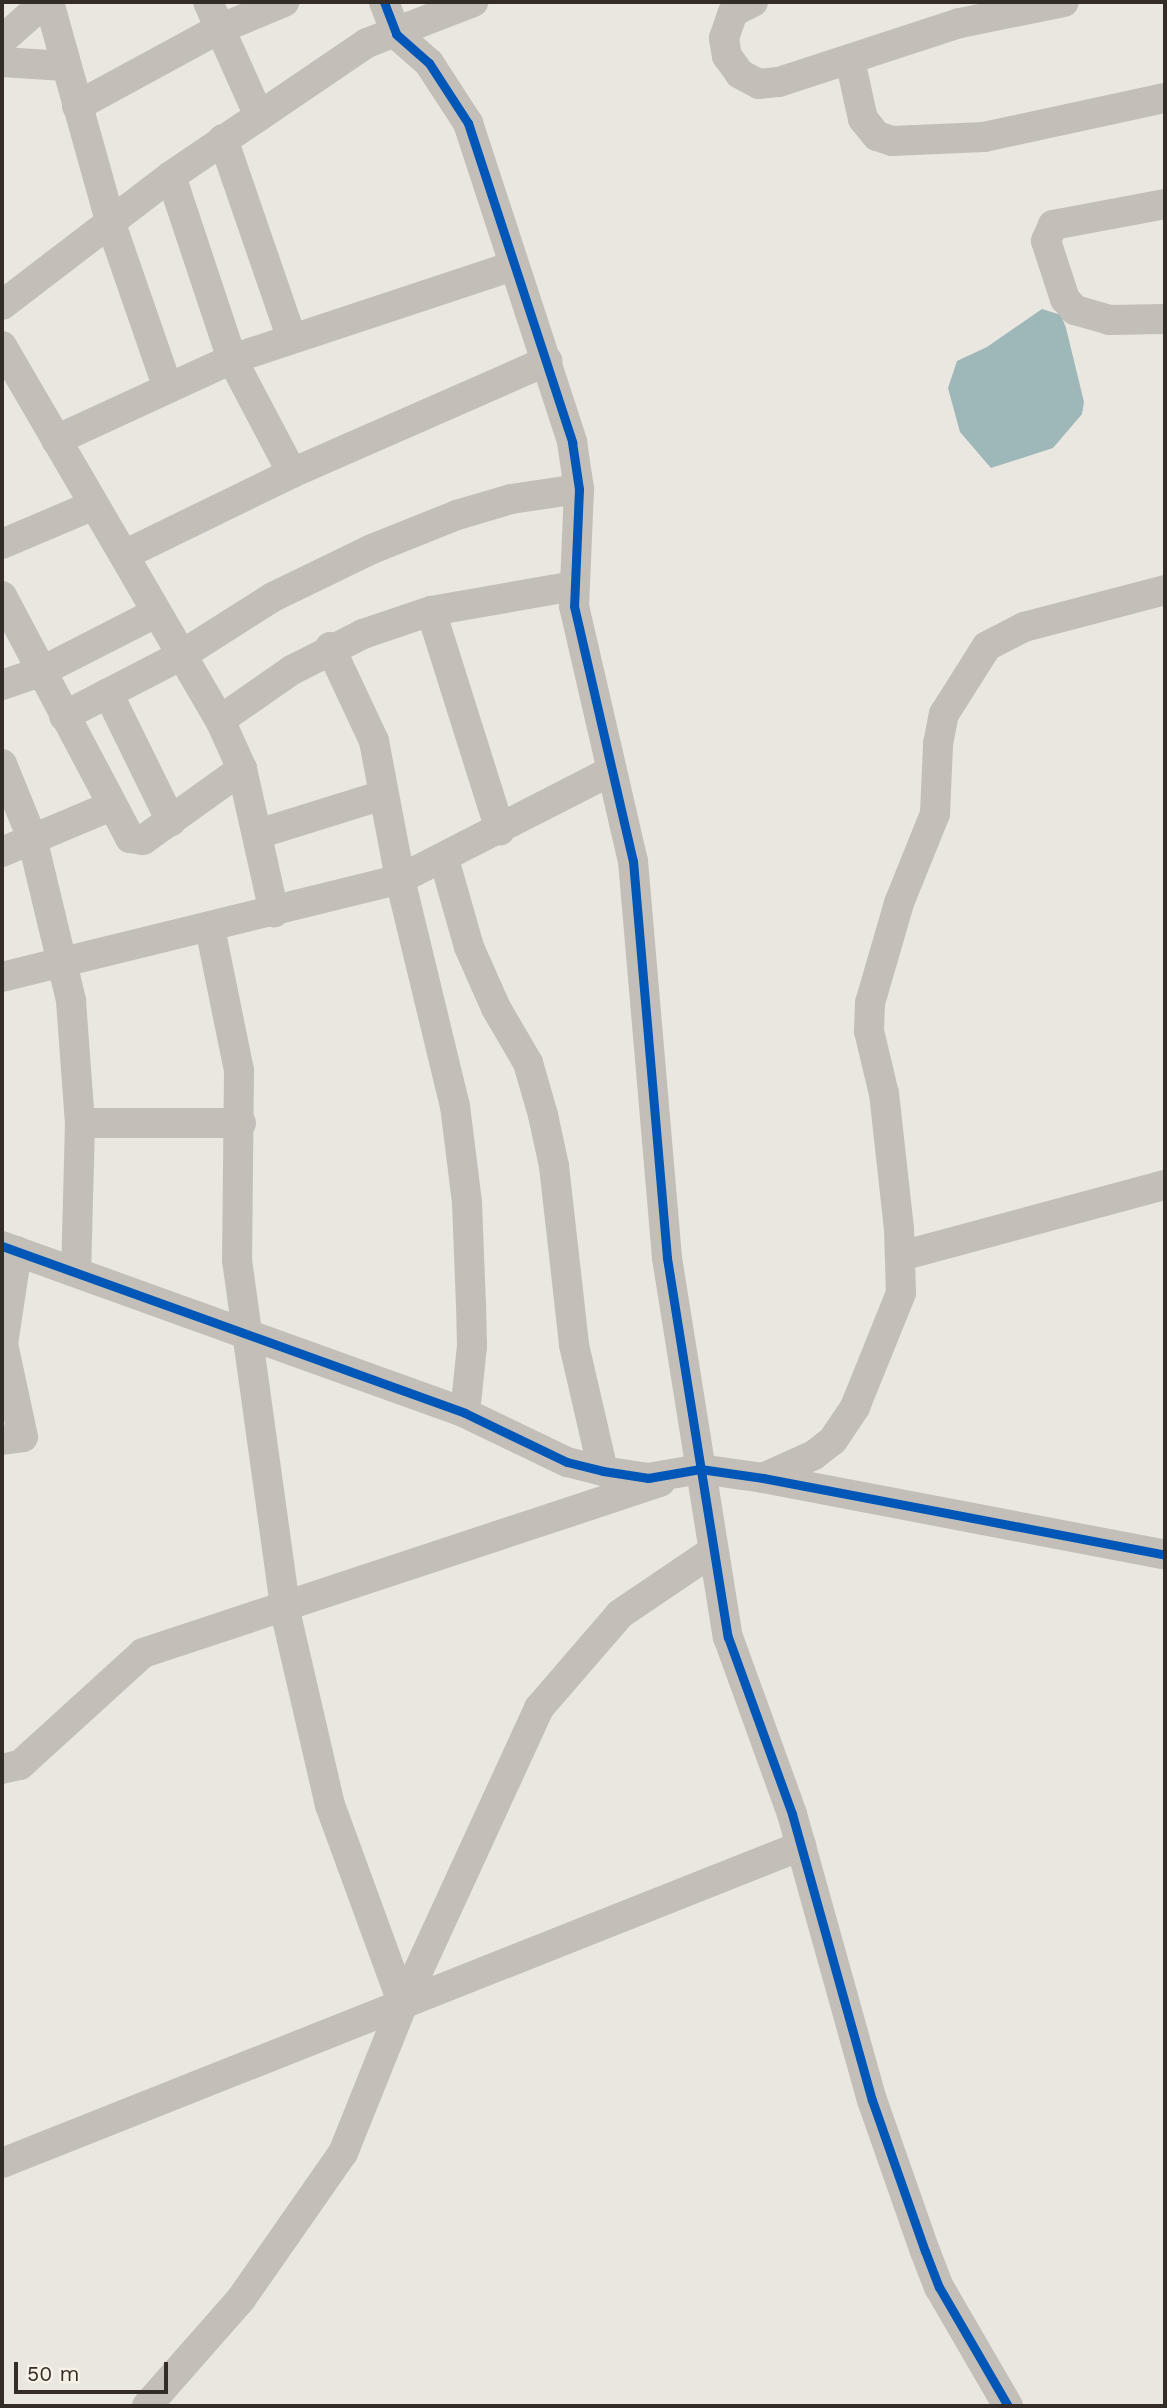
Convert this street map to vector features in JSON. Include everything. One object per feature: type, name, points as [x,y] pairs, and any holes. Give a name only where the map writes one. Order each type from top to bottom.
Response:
[{"type":"street","points":[[2,40],[47,2],[110,221],[167,386]]},
{"type":"street","points":[[208,2],[217,30],[259,116]]},
{"type":"street","points":[[77,106],[217,30],[285,2]]},
{"type":"street","points":[[384,2],[396,34],[429,63],[468,123],[572,442],[579,489],[574,586],[577,626],[638,891],[667,1258],[713,1551],[738,1673],[802,1846],[872,2100],[925,2251],[939,2287],[1008,2406]]},
{"type":"street","points":[[2,305],[171,176],[367,43],[473,2]]},
{"type":"street","points":[[753,2],[733,12],[726,22],[727,56],[740,74],[759,84],[779,82],[960,23],[1064,2]]},
{"type":"street","points":[[850,60],[863,119],[877,136],[900,142],[984,137],[1165,98]]},
{"type":"street","points":[[2,62],[65,66]]},
{"type":"street","points":[[223,139],[291,337]]},
{"type":"street","points":[[171,176],[232,359],[292,473]]},
{"type":"street","points":[[1165,204],[1053,225],[1046,241],[1065,299],[1075,310],[1109,320],[1165,319]]},
{"type":"street","points":[[56,440],[167,386],[232,359],[291,337],[513,265]]},
{"type":"street","points":[[2,346],[180,656],[220,720],[242,769],[274,912]]},
{"type":"street","points":[[124,555],[292,473],[547,361]]},
{"type":"street","points":[[64,716],[180,656],[273,597],[372,549],[500,502],[579,489]]},
{"type":"street","points":[[2,544],[94,505]]},
{"type":"street","points":[[220,720],[330,647],[431,611],[574,586]]},
{"type":"street","points":[[763,1478],[824,1447],[855,1407],[901,1293],[901,1256],[884,1094],[869,1031],[870,1003],[899,903],[935,814],[938,744],[944,714],[987,646],[1024,627],[1165,590]]},
{"type":"street","points":[[2,596],[124,831],[136,842],[171,821],[242,769]]},
{"type":"street","points":[[431,611],[500,830]]},
{"type":"street","points":[[2,685],[40,671],[156,612]]},
{"type":"street","points":[[330,647],[374,741],[400,879],[455,1106],[467,1202],[472,1346],[465,1413]]},
{"type":"street","points":[[108,693],[171,821]]},
{"type":"street","points":[[2,764],[33,838],[64,964],[78,1055],[80,1123],[76,1272]]},
{"type":"street","points":[[2,977],[64,964],[400,879],[444,859],[611,771]]},
{"type":"street","points":[[258,834],[383,795]]},
{"type":"street","points":[[2,852],[111,806]]},
{"type":"street","points":[[444,859],[469,947],[496,1008],[528,1063],[543,1115],[554,1166],[573,1345],[603,1471]]},
{"type":"street","points":[[210,928],[239,1071],[241,1123],[235,1221],[246,1336],[285,1606],[330,1805],[403,2004]]},
{"type":"street","points":[[80,1123],[241,1123]]},
{"type":"street","points":[[901,1256],[1165,1185]]},
{"type":"street","points":[[2,1440],[23,1437],[3,1344],[9,1248],[246,1336],[465,1413],[568,1462],[648,1478],[700,1469],[763,1478],[1165,1555]]},
{"type":"street","points":[[2,1769],[20,1765],[144,1653],[700,1469]]},
{"type":"street","points":[[147,2406],[241,2299],[343,2152],[403,2004],[539,1708],[620,1614],[713,1551]]},
{"type":"street","points":[[2,2163],[802,1846]]},
{"type":"water","points":[[1042,309],[1061,315],[1066,328],[1084,402],[1082,414],[1053,448],[991,468],[960,432],[948,388],[957,361],[987,347]]},
{"type":"cycle path","points":[[384,2],[396,34],[429,63],[468,123],[572,442],[579,489],[574,606],[633,861],[667,1258],[728,1637],[792,1814],[872,2100],[925,2251],[939,2287],[1008,2406]]},
{"type":"cycle path","points":[[2,1246],[465,1413],[567,1462],[648,1478],[700,1469],[763,1478],[1165,1555]]}]
